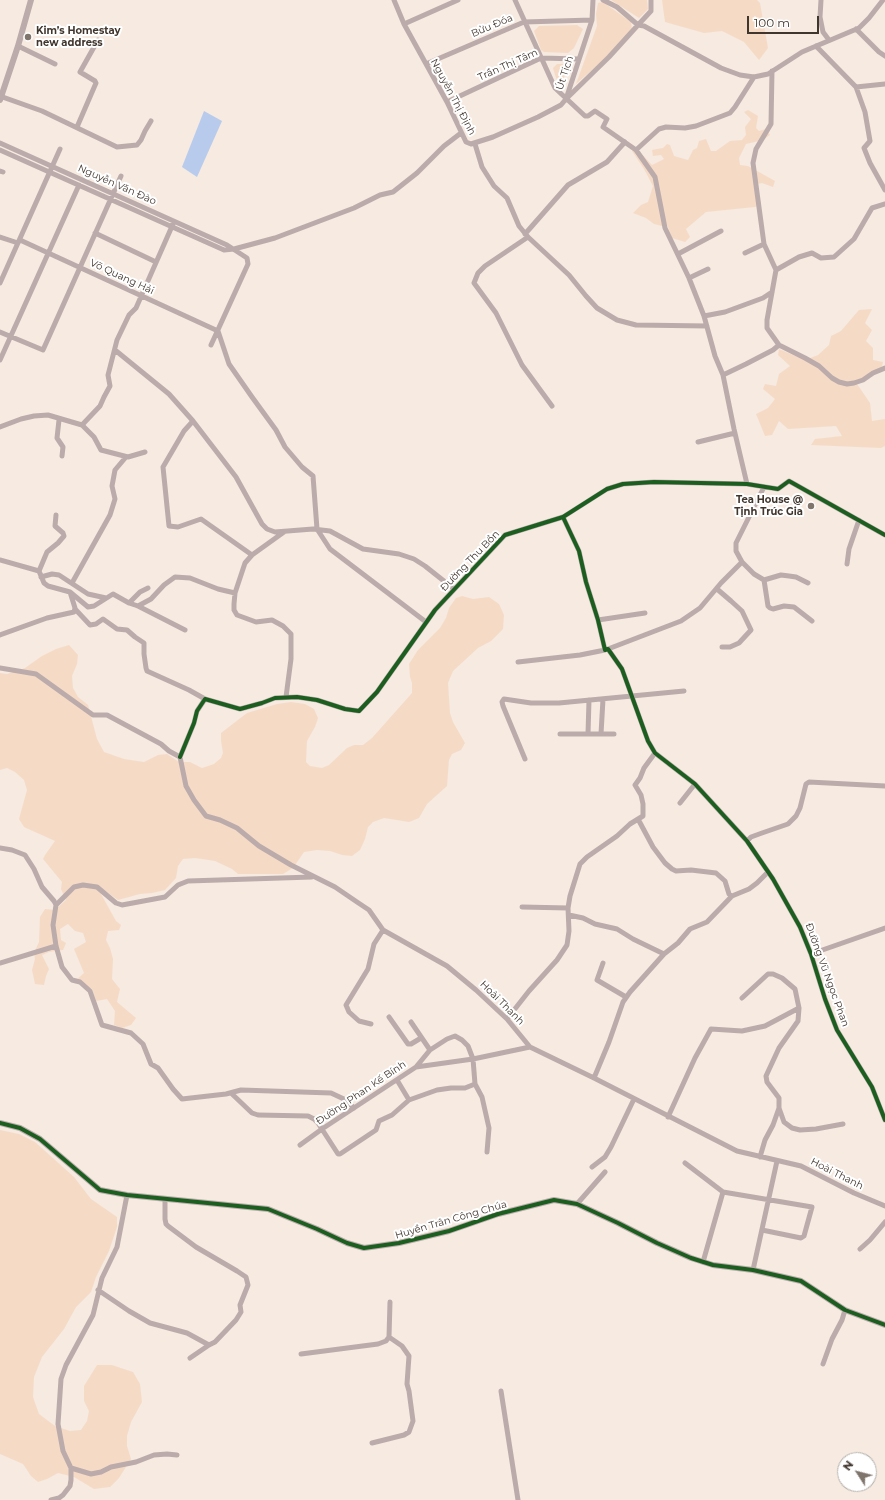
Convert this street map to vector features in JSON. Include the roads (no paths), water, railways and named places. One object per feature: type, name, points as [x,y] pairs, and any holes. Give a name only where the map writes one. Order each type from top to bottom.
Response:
[{"type":"street","points":[[31,0],[18,46],[0,98],[32,107],[77,127],[114,147],[136,146],[141,140],[151,121]]},
{"type":"street","name":"Nguyễn Thị Định","points":[[394,0],[404,24],[447,102],[461,133],[468,144],[475,144],[482,167],[494,186],[507,198],[517,221],[526,235],[569,275],[593,304],[612,318],[642,326],[707,326]]},
{"type":"street","points":[[404,24],[458,0]]},
{"type":"street","points":[[515,0],[553,85],[584,116],[588,116],[595,111],[607,119],[603,127],[636,150],[656,179],[665,228],[689,278],[704,316],[723,374],[747,484]]},
{"type":"street","name":"Út Tịch","points":[[475,144],[538,117],[561,105],[566,99],[592,20],[593,0]]},
{"type":"street","points":[[603,0],[617,7],[638,25],[644,26],[714,65],[740,76],[754,77],[772,71],[802,52],[859,28],[883,0]]},
{"type":"street","points":[[566,99],[609,57],[651,11],[651,0]]},
{"type":"street","points":[[821,0],[820,17],[823,32],[829,40]]},
{"type":"street","name":"Bửu Đóa","points":[[426,64],[524,22],[592,20]]},
{"type":"street","points":[[856,29],[885,56]]},
{"type":"street","points":[[77,127],[96,83],[80,72],[98,40]]},
{"type":"street","points":[[18,46],[55,64]]},
{"type":"street","points":[[816,46],[856,88],[865,112],[870,142],[864,148],[870,163],[885,190]]},
{"type":"street","name":"Trần Thị Tâm","points":[[447,102],[540,58],[579,59]]},
{"type":"street","points":[[772,71],[772,124],[756,149],[753,159],[764,244],[776,270],[767,312],[767,325],[779,345],[818,366],[839,382],[847,384],[854,383],[863,380],[873,373],[885,368]]},
{"type":"street","points":[[636,150],[655,131],[662,128],[692,127],[730,113],[754,77]]},
{"type":"street","points":[[856,88],[885,84]]},
{"type":"street","points":[[234,249],[275,238],[354,208],[380,195],[393,192],[417,173],[444,146],[461,133]]},
{"type":"street","name":"Nguyễn Văn Đào","points":[[0,142],[226,245],[247,258],[248,264],[211,345]]},
{"type":"street","points":[[552,406],[522,365],[496,313],[474,283],[478,273],[485,266],[526,235],[568,185],[607,162],[625,142]]},
{"type":"street","points":[[0,282],[60,149]]},
{"type":"street","name":"Nguyễn Văn Đào","points":[[0,150],[224,250],[234,249]]},
{"type":"street","points":[[0,332],[42,350],[121,176]]},
{"type":"street","points":[[0,360],[79,185]]},
{"type":"street","points":[[776,270],[799,257],[812,253],[821,258],[834,258],[854,238],[869,210],[875,206],[885,204]]},
{"type":"street","points":[[82,425],[100,406],[110,386],[108,375],[117,340],[129,315],[136,308],[174,221]]},
{"type":"street","points":[[678,254],[721,231]]},
{"type":"street","points":[[95,233],[156,262]]},
{"type":"street","name":"Võ Quang Hải","points":[[0,237],[19,241],[48,253],[218,331]]},
{"type":"street","points":[[745,253],[764,244]]},
{"type":"street","points":[[689,278],[708,269]]},
{"type":"street","points":[[704,316],[725,312],[763,298],[772,292]]},
{"type":"street","points":[[218,331],[229,364],[276,430],[285,447],[302,467],[313,476],[317,529],[330,549],[426,622]]},
{"type":"street","points":[[723,374],[746,364],[773,350],[779,345]]},
{"type":"street","points":[[115,350],[169,394],[193,421],[236,477],[262,524],[267,529],[272,531],[317,529],[330,531],[363,549],[399,554],[414,559],[454,589]]},
{"type":"street","points":[[0,427],[21,419],[48,415],[59,420],[82,425],[94,437],[101,450],[126,457],[145,452]]},
{"type":"street","points":[[59,420],[57,438],[63,447],[62,456]]},
{"type":"street","points":[[193,421],[184,431],[164,467],[169,526],[178,527],[201,519],[252,555]]},
{"type":"street","points":[[698,442],[735,433]]},
{"type":"street","points":[[72,583],[110,515],[115,499],[112,486],[115,470],[126,457]]},
{"type":"street","name":"Đường Thu Bồn","points":[[286,697],[317,700],[345,709],[359,711],[377,692],[426,622],[454,589],[505,535],[563,517],[607,489],[623,484],[654,482],[747,484],[778,489],[789,481],[885,535]]},
{"type":"street","points":[[764,487],[736,543],[736,551],[742,562],[754,574],[764,580],[781,576],[789,576],[808,583]]},
{"type":"street","points":[[56,515],[55,526],[63,533],[64,536],[47,552],[39,570],[44,583],[48,586],[70,592],[88,607],[94,606],[113,594],[185,630]]},
{"type":"street","name":"Đường Vũ Ngọc Phan","points":[[563,517],[579,551],[586,582],[607,649],[622,669],[648,741],[655,753],[695,784],[747,841],[768,872],[800,926],[837,1030],[872,1087],[885,1120]]},
{"type":"street","points":[[847,564],[849,549],[859,520]]},
{"type":"street","points":[[70,592],[76,610],[90,625],[96,624],[103,619],[117,629],[127,630],[144,643],[146,668],[148,671],[205,699],[240,708],[262,704],[276,698],[286,697],[291,659],[291,634],[283,626],[272,620],[256,622],[237,615],[234,610],[235,593],[245,563],[252,555],[285,531]]},
{"type":"street","points":[[0,560],[39,570]]},
{"type":"street","points":[[518,662],[580,655],[607,649],[681,621],[700,608],[742,562]]},
{"type":"street","points":[[42,577],[52,574],[59,576],[90,595],[106,598]]},
{"type":"street","points":[[138,606],[151,599],[164,585],[175,577],[181,576],[235,593]]},
{"type":"street","points":[[764,580],[768,606],[770,608],[773,609],[784,606],[794,608],[812,622]]},
{"type":"street","points":[[129,603],[140,592],[148,588]]},
{"type":"street","points":[[717,589],[742,611],[751,630],[739,643],[730,647],[722,647]]},
{"type":"street","points":[[0,635],[46,618],[73,613],[76,610]]},
{"type":"street","points":[[598,620],[645,613]]},
{"type":"street","points":[[0,668],[36,674],[93,715],[107,715],[155,741],[169,752],[180,757],[197,711],[205,699]]},
{"type":"street","points":[[525,759],[503,706],[502,702],[504,699],[531,703],[559,703],[684,691]]},
{"type":"street","points":[[601,734],[603,699]]},
{"type":"street","points":[[588,734],[589,700]]},
{"type":"street","points":[[560,734],[614,734]]},
{"type":"street","points":[[507,1019],[529,991],[557,960],[567,945],[569,931],[568,908],[570,896],[580,864],[587,857],[643,816],[641,795],[635,785],[644,768],[655,753]]},
{"type":"street","name":"Hoài Thanh","points":[[180,757],[186,786],[206,816],[220,820],[237,828],[259,846],[313,877],[335,887],[369,910],[384,930],[447,966],[476,990],[507,1019],[530,1047],[594,1078],[737,1152],[801,1166],[854,1193],[885,1206]]},
{"type":"street","points":[[747,841],[751,837],[762,832],[788,824],[796,816],[800,808],[806,784],[809,782],[885,786]]},
{"type":"street","points":[[680,803],[695,784]]},
{"type":"street","points":[[638,819],[653,847],[665,863],[672,869],[676,871],[691,870],[716,873],[725,881],[729,894],[732,896]]},
{"type":"street","points":[[0,848],[12,850],[25,855],[34,869],[42,887],[52,898],[56,905],[54,925],[56,946],[62,967],[72,980],[80,982],[90,991],[102,1025],[131,1033],[143,1044],[151,1064],[158,1068],[182,1100],[231,1093],[241,1090],[331,1093],[346,1100],[354,1108]]},
{"type":"street","points":[[594,1078],[626,997],[664,954],[678,943],[690,929],[707,922],[732,896],[749,889],[768,872]]},
{"type":"street","points":[[56,905],[74,887],[83,885],[97,887],[116,903],[122,904],[165,897],[178,885],[188,881],[313,877]]},
{"type":"street","points":[[522,907],[568,908]]},
{"type":"street","points":[[569,915],[617,929],[633,939],[664,954]]},
{"type":"street","points":[[811,954],[885,928]]},
{"type":"street","points":[[371,1024],[358,1021],[349,1012],[346,1005],[368,969],[374,944],[384,930]]},
{"type":"street","points":[[0,963],[56,946]]},
{"type":"street","points":[[603,963],[597,980],[626,997]]},
{"type":"street","points":[[742,998],[768,974],[773,974],[782,978],[795,988],[800,1008],[798,1021],[778,1048],[766,1076],[767,1082],[779,1098],[779,1108],[773,1125],[765,1140],[760,1157]]},
{"type":"street","points":[[668,1117],[695,1058],[711,1029],[742,1031],[765,1026],[800,1008]]},
{"type":"street","points":[[389,1017],[408,1044],[411,1044],[421,1038]]},
{"type":"street","points":[[411,1022],[430,1050]]},
{"type":"street","points":[[416,1067],[430,1050],[447,1039],[455,1036],[468,1046],[473,1059],[475,1084],[482,1097],[489,1128],[487,1152]]},
{"type":"street","name":"Đường Phan Kế Bính","points":[[300,1145],[416,1067],[473,1059],[530,1047]]},
{"type":"street","points":[[397,1080],[409,1100]]},
{"type":"street","points":[[231,1093],[252,1112],[258,1115],[308,1116],[318,1123],[338,1154],[340,1154],[376,1130],[379,1121],[392,1115],[409,1100],[437,1090],[465,1088],[475,1084]]},
{"type":"street","points":[[592,1167],[604,1158],[611,1147],[634,1099]]},
{"type":"street","points":[[779,1108],[784,1122],[792,1128],[800,1130],[816,1129],[842,1124]]},
{"type":"street","name":"Huyền Trân Công Chúa","points":[[0,1123],[20,1128],[40,1139],[100,1190],[127,1195],[268,1209],[318,1229],[346,1243],[364,1248],[399,1243],[449,1231],[498,1214],[554,1200],[577,1204],[657,1243],[704,1262],[713,1265],[753,1270],[801,1281],[845,1310],[885,1325]]},
{"type":"street","points":[[753,1270],[776,1161]]},
{"type":"street","points":[[685,1163],[723,1192],[812,1207],[804,1236],[801,1238],[762,1230]]},
{"type":"street","points":[[577,1204],[605,1172]]},
{"type":"street","points":[[704,1262],[723,1192]]},
{"type":"street","points":[[51,1500],[59,1498],[67,1491],[71,1480],[71,1468],[63,1451],[58,1424],[61,1379],[66,1365],[93,1315],[102,1278],[117,1247],[127,1195]]},
{"type":"street","points":[[165,1199],[165,1219],[168,1226],[196,1248],[243,1274],[248,1281],[247,1289],[240,1305],[241,1312],[239,1316],[214,1342],[190,1358]]},
{"type":"street","points":[[860,1249],[870,1240],[885,1222]]},
{"type":"street","points":[[98,1290],[150,1323],[187,1333],[209,1345]]},
{"type":"street","points":[[301,1354],[378,1344],[386,1341],[389,1337],[390,1302]]},
{"type":"street","points":[[823,1364],[845,1310]]},
{"type":"street","points":[[372,1443],[404,1435],[409,1432],[413,1421],[407,1384],[409,1373],[409,1356],[402,1346],[389,1337]]},
{"type":"street","points":[[501,1392],[518,1500]]},
{"type":"street","points":[[71,1468],[91,1474],[101,1472],[111,1467],[136,1462],[154,1455],[177,1455]]},
{"type":"water","points":[[204,111],[222,121],[197,177],[182,167]]},
{"type":"place","name":"Kim’s Homestay new address","points":[[28,37]]},
{"type":"place","name":"Tea House @ Tịnh Trúc Gia","points":[[811,506]]}]
